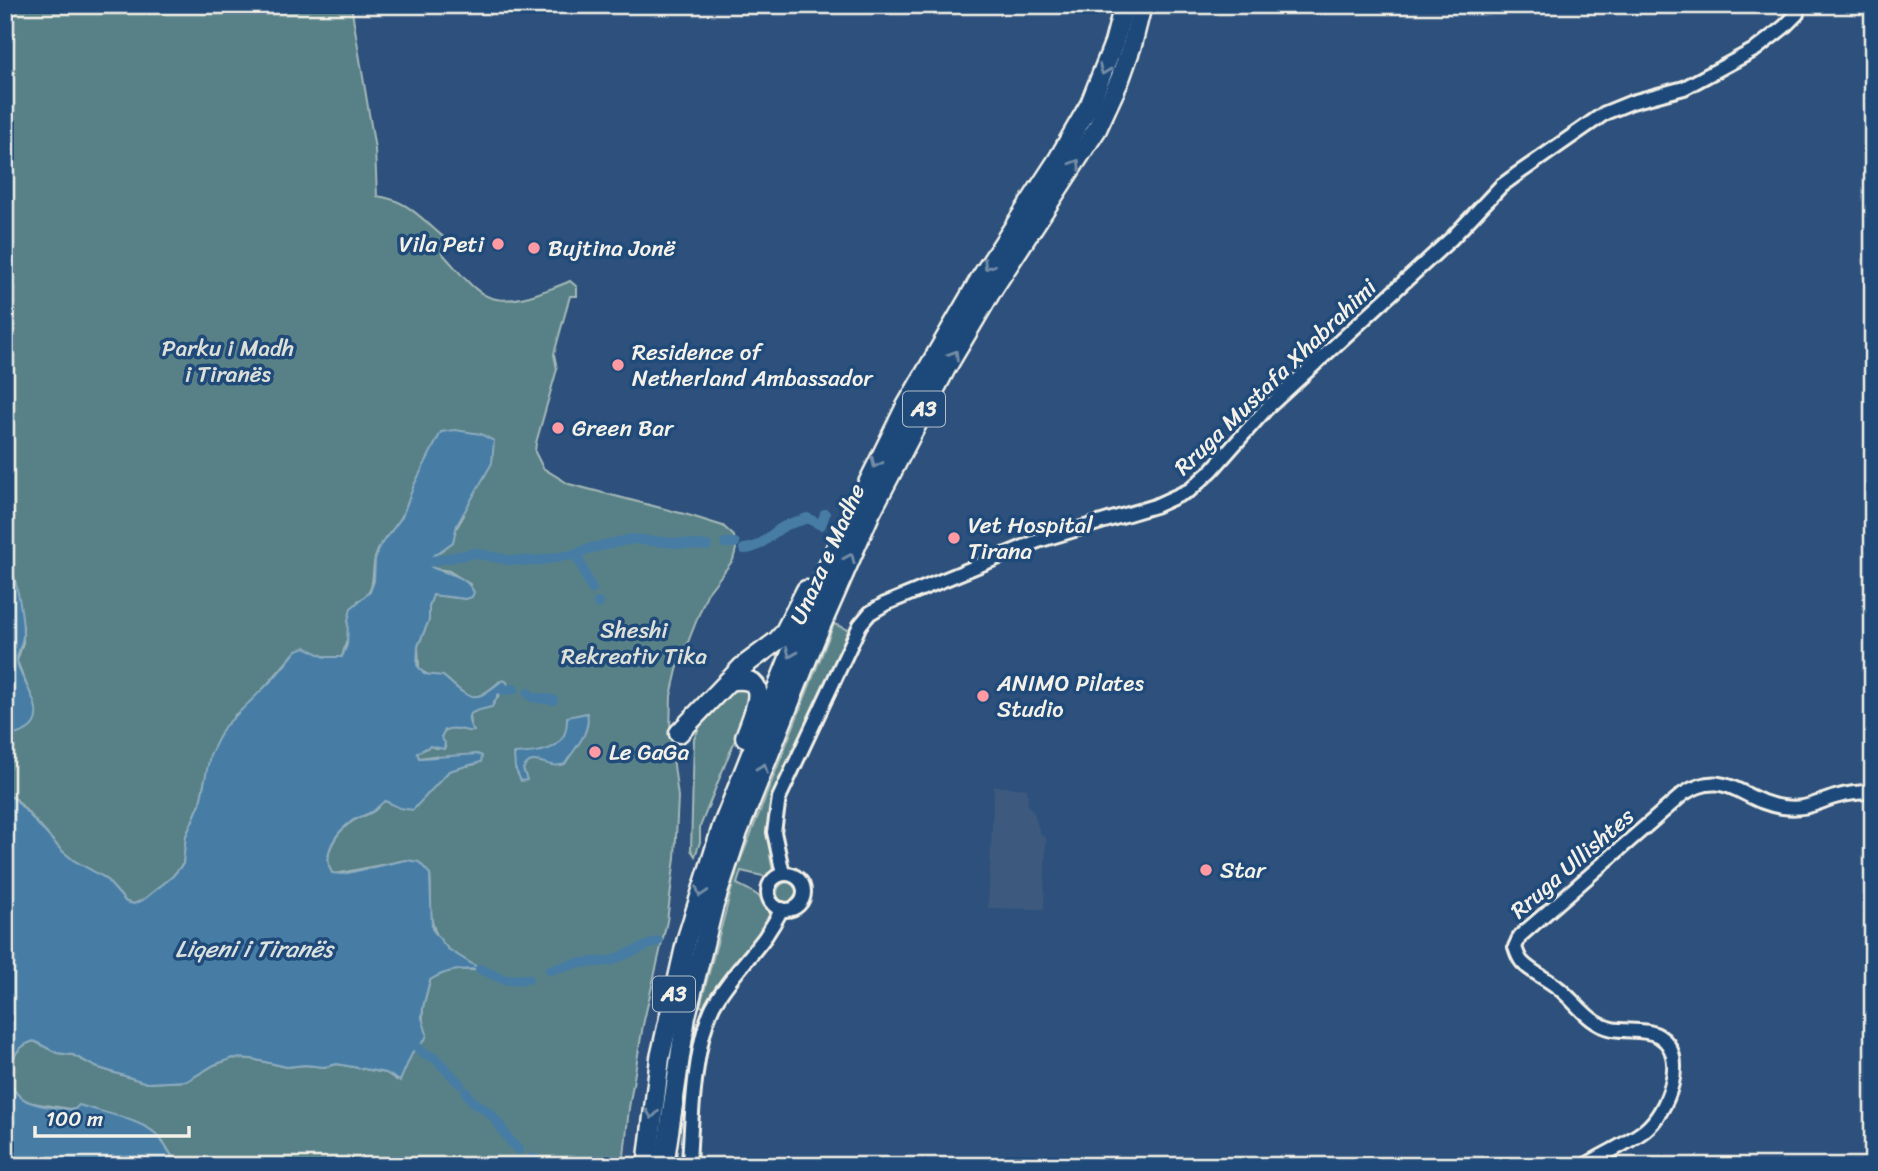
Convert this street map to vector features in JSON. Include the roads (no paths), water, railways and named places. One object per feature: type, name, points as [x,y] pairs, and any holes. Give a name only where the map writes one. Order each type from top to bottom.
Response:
[{"type":"highway","name":"Unaza e Madhe","points":[[647,1166],[660,1058],[675,987],[697,905],[726,817],[827,567],[879,458],[933,356],[979,279],[1057,161],[1090,104],[1114,43],[1124,5]]},
{"type":"highway","name":"Unaza e Madhe","points":[[664,1166],[686,1016],[713,908],[738,832],[816,637],[871,512],[945,370],[1001,277],[1097,129],[1120,79],[1142,5]]},
{"type":"highway","points":[[679,733],[742,667],[777,641],[784,633],[808,586],[827,567]]},
{"type":"highway","points":[[726,817],[724,790],[758,694],[751,681],[728,681]]},
{"type":"street","name":"Rruga Mustafa Xhabrahimi","points":[[783,874],[774,832],[779,798],[860,625],[870,613],[885,604],[1038,541],[1155,506],[1189,490],[1212,470],[1266,409],[1452,238],[1501,186],[1605,113],[1632,102],[1684,88],[1756,49],[1796,9]]},
{"type":"street","name":"Rruga Ullishtes","points":[[1584,1166],[1647,1129],[1672,1085],[1675,1066],[1673,1053],[1666,1041],[1657,1034],[1611,1029],[1590,1019],[1557,986],[1524,964],[1515,947],[1520,936],[1693,787],[1718,783],[1766,804],[1796,808],[1807,808],[1856,792],[1873,792]]},
{"type":"street","points":[[783,874],[797,878],[803,892],[797,906],[782,909],[774,905],[768,893],[771,881],[783,874]]},
{"type":"street","points":[[689,1166],[691,1113],[702,1041],[709,1016],[726,986],[765,937],[782,909]]},
{"type":"water","name":"Liqeni i Tiranës","points":[[455,430],[481,434],[494,441],[492,463],[457,525],[453,542],[428,560],[428,565],[464,580],[474,592],[472,597],[466,599],[433,595],[429,606],[429,620],[418,646],[417,665],[424,674],[443,676],[469,695],[481,695],[503,680],[508,686],[498,695],[492,707],[476,711],[469,716],[474,731],[453,728],[445,730],[441,737],[445,743],[444,749],[430,746],[417,753],[419,758],[477,754],[482,756],[481,762],[449,771],[413,810],[385,801],[372,812],[352,821],[336,837],[328,858],[332,873],[343,874],[406,860],[419,862],[430,874],[432,929],[448,949],[480,969],[448,972],[430,980],[422,1018],[427,1034],[425,1040],[413,1051],[400,1081],[386,1073],[337,1064],[324,1067],[287,1067],[252,1059],[233,1058],[214,1065],[187,1081],[147,1083],[96,1067],[73,1055],[57,1053],[34,1041],[18,1051],[10,1068],[12,1086],[17,1094],[36,1104],[74,1110],[79,1105],[140,1124],[156,1134],[178,1166],[5,1166],[5,794],[15,799],[61,850],[105,878],[126,902],[134,904],[143,900],[172,877],[183,864],[186,836],[200,804],[210,755],[224,727],[274,678],[297,650],[305,647],[325,657],[342,657],[347,645],[351,608],[370,592],[380,546],[402,517],[414,485],[441,432]]},
{"type":"water","points":[[5,545],[15,578],[23,624],[23,638],[17,661],[34,700],[36,716],[29,729],[5,737]]},
{"type":"water","points":[[587,713],[585,734],[565,764],[529,762],[523,769],[527,780],[521,781],[515,768],[514,754],[551,748],[563,737],[567,717]]},
{"type":"waterway","points":[[744,549],[760,544],[785,526],[807,518],[821,525],[825,514]]},
{"type":"waterway","points":[[428,562],[475,553],[508,560],[535,561],[577,554],[587,549],[632,539],[707,546]]},
{"type":"waterway","points":[[725,543],[735,543]]},
{"type":"waterway","points":[[575,554],[592,589]]},
{"type":"waterway","points":[[503,690],[514,689]]},
{"type":"waterway","points":[[528,693],[532,697],[553,700]]},
{"type":"waterway","points":[[550,970],[578,963],[610,961],[658,941]]},
{"type":"waterway","points":[[480,969],[505,980],[528,979]]},
{"type":"waterway","points":[[416,1046],[435,1058],[460,1084]]},
{"type":"waterway","points":[[466,1092],[472,1101],[492,1115],[519,1150]]},
{"type":"waterway","points":[[532,1158],[546,1166]]},
{"type":"place","name":"Vila Peti","points":[[498,244]]},
{"type":"place","name":"Bujtina Jonë","points":[[534,248]]},
{"type":"place","name":"Residence of Netherland Ambassador","points":[[618,365]]},
{"type":"place","name":"Green Bar","points":[[558,428]]},
{"type":"place","name":"Vet Hospital Tirana","points":[[954,538]]},
{"type":"place","name":"ANIMO Pilates Studio","points":[[983,696]]},
{"type":"place","name":"Le GaGa","points":[[595,752]]},
{"type":"place","name":"Star","points":[[1206,870]]},
{"type":"park label","name":"Parku i Madh i Tiranës","points":[[228,361]]},
{"type":"park label","name":"Sheshi Rekreativ Tika","points":[[634,643]]}]
